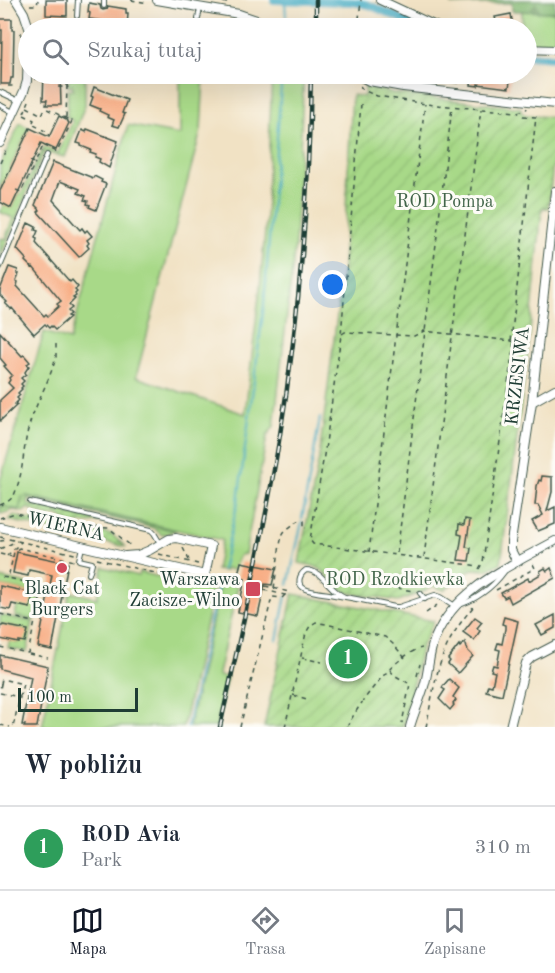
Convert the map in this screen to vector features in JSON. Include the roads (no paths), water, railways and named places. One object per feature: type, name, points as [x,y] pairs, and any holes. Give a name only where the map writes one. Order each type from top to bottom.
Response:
[{"type":"street","points":[[16,0],[24,18]]},
{"type":"street","points":[[157,0],[251,18]]},
{"type":"street","points":[[380,0],[419,18]]},
{"type":"street","points":[[537,49],[555,50]]},
{"type":"street","points":[[0,143],[19,114],[26,84]]},
{"type":"street","points":[[386,84],[529,103],[555,104]]},
{"type":"street","name":"KRZESIWA","points":[[517,562],[511,543],[532,402],[534,343],[555,191]]},
{"type":"street","points":[[532,402],[555,388]]},
{"type":"street","name":"WIERNA","points":[[0,527],[81,551],[125,556],[205,575],[211,546],[176,538],[169,539],[162,546],[138,555],[125,556]]},
{"type":"street","points":[[410,727],[424,684],[432,647],[440,627],[455,606],[473,589],[506,568],[555,542]]},
{"type":"street","points":[[510,727],[526,663],[532,657],[555,645]]},
{"type":"lane","points":[[77,16],[78,0]]},
{"type":"lane","points":[[104,0],[104,6]]},
{"type":"lane","points":[[198,18],[200,7]]},
{"type":"lane","points":[[0,92],[20,102]]},
{"type":"lane","points":[[0,105],[19,114]]},
{"type":"lane","points":[[0,267],[47,154]]},
{"type":"lane","points":[[30,502],[151,530],[156,534],[162,546]]},
{"type":"lane","points":[[81,551],[79,560],[92,563],[89,574]]},
{"type":"lane","points":[[345,597],[335,592],[314,571],[306,570],[300,575],[300,584],[306,590],[399,607],[435,595],[455,606]]},
{"type":"lane","points":[[420,593],[425,598]]},
{"type":"waterway","points":[[274,0],[353,2],[369,5],[400,18]]},
{"type":"waterway","points":[[285,1],[286,17]]},
{"type":"waterway","points":[[537,57],[555,58]]},
{"type":"waterway","points":[[222,570],[238,501],[264,305],[281,84]]},
{"type":"waterway","points":[[302,519],[320,418]]},
{"type":"waterway","points":[[288,585],[302,522]]},
{"type":"waterway","points":[[187,727],[219,581]]},
{"type":"waterway","points":[[277,640],[286,596]]},
{"type":"railway","points":[[316,0],[316,18]]},
{"type":"railway","points":[[220,727],[266,513],[286,396],[302,258],[311,84]]},
{"type":"place","name":"Black Cat Burgers","points":[[62,568]]},
{"type":"place","name":"Warszawa Zacisze-Wilno","points":[[253,589]]},
{"type":"place","name":"ROD Avia","points":[[348,659]]},
{"type":"park label","name":"ROD Pompa","points":[[445,201]]},
{"type":"park label","name":"ROD Rzodkiewka","points":[[395,579]]}]
